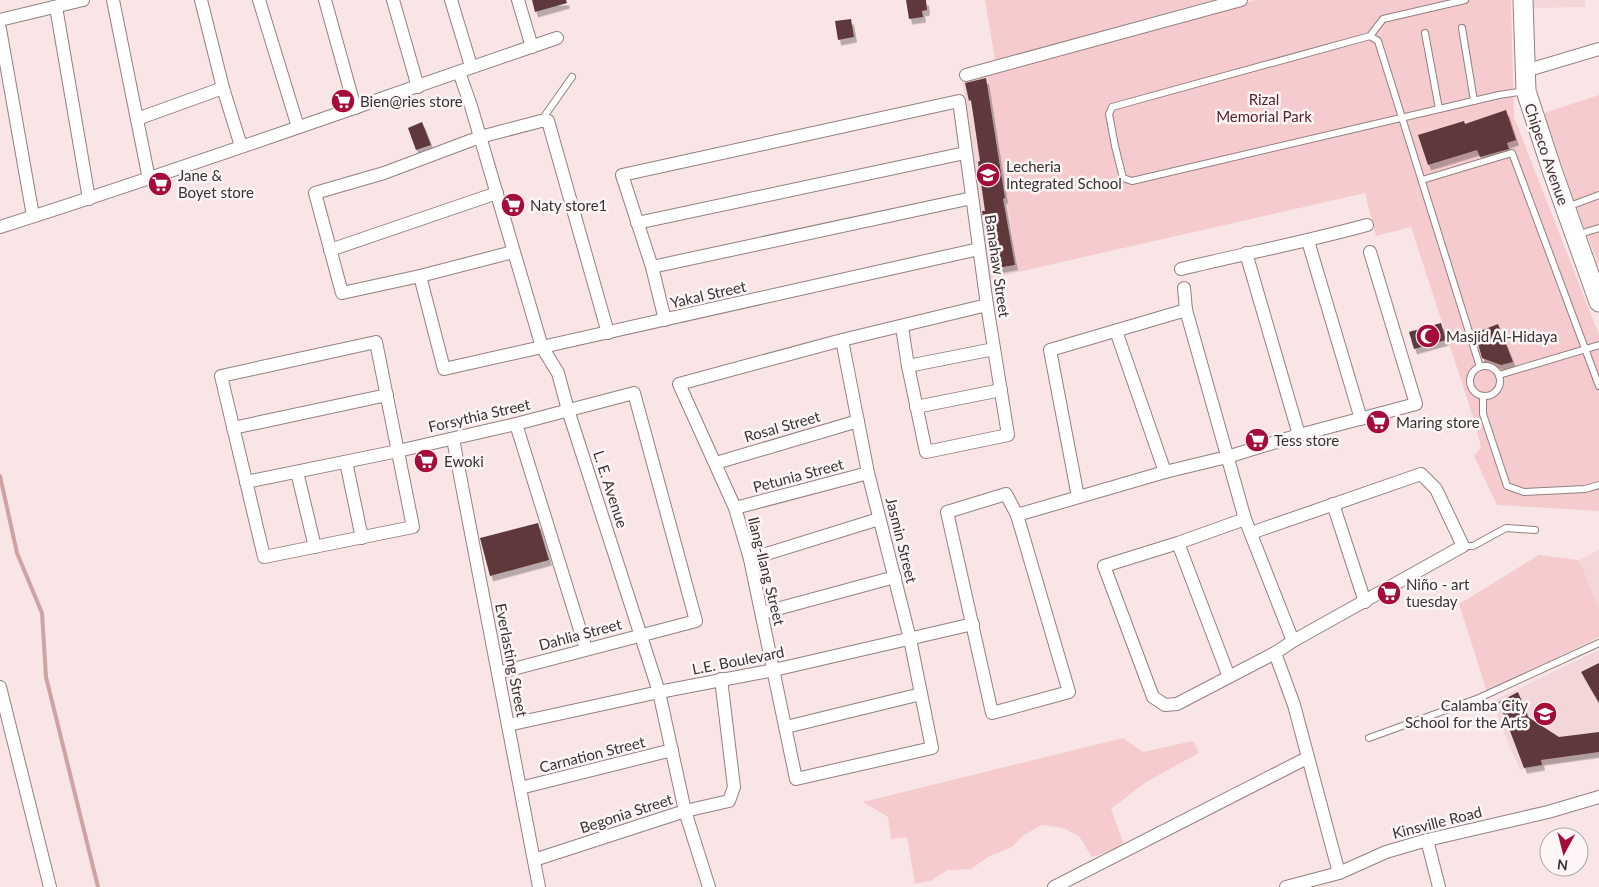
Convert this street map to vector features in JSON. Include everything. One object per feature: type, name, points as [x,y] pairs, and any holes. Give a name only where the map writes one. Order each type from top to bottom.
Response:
[{"type":"main road","name":"Chipeco Avenue","points":[[1523,0],[1526,91],[1599,302]]},
{"type":"street","points":[[0,20],[84,0]]},
{"type":"street","points":[[113,0],[149,179]]},
{"type":"street","points":[[201,0],[223,88],[241,146]]},
{"type":"street","points":[[259,0],[298,128]]},
{"type":"street","points":[[325,0],[355,108]]},
{"type":"street","points":[[393,0],[418,87]]},
{"type":"street","points":[[451,0],[471,66]]},
{"type":"street","points":[[518,0],[532,47]]},
{"type":"street","points":[[966,75],[1241,0]]},
{"type":"street","points":[[56,7],[89,199]]},
{"type":"street","points":[[0,29],[33,216]]},
{"type":"street","points":[[0,227],[149,179],[418,87],[471,66],[557,38]]},
{"type":"street","points":[[1525,71],[1599,49]]},
{"type":"street","name":"L. E. Avenue","points":[[459,72],[471,106],[542,347],[558,373],[568,410],[642,634],[659,692],[685,811],[706,886]]},
{"type":"street","points":[[136,118],[223,88]]},
{"type":"street","name":"Banahaw Street","points":[[637,223],[622,175],[958,102],[987,305],[1008,434],[926,452],[916,407]]},
{"type":"street","points":[[513,252],[420,276],[342,293],[316,193],[384,173],[480,137],[544,121],[608,333]]},
{"type":"street","points":[[665,320],[652,267],[637,223],[966,153]]},
{"type":"street","points":[[330,250],[497,193]]},
{"type":"street","points":[[652,267],[972,198]]},
{"type":"street","points":[[1181,269],[1246,253],[1308,241],[1367,225]]},
{"type":"street","points":[[1308,241],[1360,419]]},
{"type":"street","name":"Yakal Street","points":[[420,276],[444,369],[979,249]]},
{"type":"street","points":[[1017,515],[1165,472],[1227,457],[1416,404],[1370,252]]},
{"type":"street","points":[[1246,253],[1300,435]]},
{"type":"street","points":[[1184,288],[1186,310],[1245,519],[1293,641]]},
{"type":"street","points":[[842,340],[987,305]]},
{"type":"street","points":[[1078,497],[1050,350],[1186,310]]},
{"type":"street","points":[[902,327],[916,407],[1001,390]]},
{"type":"street","points":[[1116,331],[1165,472]]},
{"type":"street","name":"Jasmin Street","points":[[796,779],[932,748],[910,639],[868,473],[842,340]]},
{"type":"street","name":"Ilang-Ilang Street","points":[[796,779],[750,559],[735,508],[679,384],[842,340]]},
{"type":"street","points":[[376,342],[413,527],[264,557],[233,428],[220,376],[376,342]]},
{"type":"street","points":[[908,366],[994,349]]},
{"type":"street","name":"Forsythia Street","points":[[246,482],[453,439],[634,393],[696,621],[642,634]]},
{"type":"street","points":[[233,428],[387,395]]},
{"type":"street","name":"Rosal Street","points":[[716,463],[858,421]]},
{"type":"street","points":[[516,424],[586,649]]},
{"type":"street","name":"Everlasting Street","points":[[453,439],[539,887]]},
{"type":"street","points":[[346,462],[362,538]]},
{"type":"street","points":[[297,472],[315,547]]},
{"type":"street","name":"Petunia Street","points":[[735,508],[868,473]]},
{"type":"street","points":[[1245,519],[1178,543],[1104,566],[1153,697],[1165,705],[1178,704],[1275,653],[1293,641],[1463,546],[1436,489],[1421,474],[1252,533]]},
{"type":"street","points":[[1006,494],[1017,515],[1069,692],[992,713],[947,512],[1006,494]]},
{"type":"street","points":[[1333,504],[1365,602]]},
{"type":"street","points":[[750,559],[879,519]]},
{"type":"street","points":[[1178,543],[1229,677]]},
{"type":"street","points":[[762,614],[895,577]]},
{"type":"street","name":"L.E. Boulevard","points":[[508,725],[721,679],[774,670],[973,624]]},
{"type":"street","name":"Dahlia Street","points":[[498,673],[642,634]]},
{"type":"street","points":[[1275,653],[1294,705],[1339,873]]},
{"type":"street","name":"Begonia Street","points":[[534,860],[685,811],[729,801],[734,787],[721,679]]},
{"type":"street","points":[[0,687],[50,887]]},
{"type":"street","points":[[786,727],[921,694]]},
{"type":"street","name":"Carnation Street","points":[[520,788],[672,750]]},
{"type":"street","points":[[1054,887],[1307,758]]},
{"type":"street","name":"Kinsville Road","points":[[1290,887],[1339,873],[1386,852],[1427,840],[1548,812],[1599,797]]},
{"type":"street","points":[[1427,840],[1438,887]]},
{"type":"lane","points":[[1465,0],[1383,19],[1370,36],[1112,107],[1109,114],[1123,178],[1132,181],[1402,117],[1526,91]]},
{"type":"lane","points":[[1462,28],[1474,101]]},
{"type":"lane","points":[[1424,33],[1439,109]]},
{"type":"lane","points":[[1370,36],[1378,41],[1480,367]]},
{"type":"lane","points":[[544,121],[572,77]]},
{"type":"lane","points":[[1422,180],[1512,153],[1599,386]]},
{"type":"lane","points":[[1565,208],[1599,195]]},
{"type":"lane","points":[[1575,236],[1599,228]]},
{"type":"lane","points":[[1499,375],[1599,345]]},
{"type":"lane","points":[[1480,367],[1494,369],[1499,375],[1500,383],[1497,390],[1491,395],[1483,396],[1476,394],[1471,387],[1470,380],[1473,372],[1480,367]]},
{"type":"lane","points":[[1483,396],[1484,414],[1507,486],[1524,492],[1585,489],[1599,485]]},
{"type":"lane","points":[[1463,546],[1473,546],[1506,528],[1534,530]]},
{"type":"lane","points":[[1369,738],[1479,698],[1599,643]]},
{"type":"shaded area","points":[[1534,0],[1585,0],[1585,7],[1534,8]]},
{"type":"shaded area","name":"Lecheria Integrated School","points":[[987,73],[1018,272],[987,281],[962,78]]},
{"type":"shaded area","points":[[1599,550],[1599,608],[1579,560]]},
{"type":"shaded area","name":"Calamba City School for the Arts","points":[[1599,650],[1599,756],[1520,770],[1491,702]]},
{"type":"green space","points":[[985,0],[1213,0],[995,60]]},
{"type":"green space","name":"Rizal Memorial Park","points":[[1256,0],[1511,0],[1514,117],[1599,335],[1599,511],[1497,505],[1474,456],[1481,447],[1473,417],[1411,227],[1376,236],[1365,193],[1018,272],[987,73]]},
{"type":"green space","points":[[1599,95],[1599,266],[1574,201],[1544,113]]},
{"type":"green space","points":[[1539,555],[1579,560],[1599,608],[1599,637],[1487,692],[1459,604]]},
{"type":"green space","points":[[1123,738],[1143,752],[1193,741],[1199,753],[1146,782],[1111,809],[1123,842],[1118,848],[1092,857],[1079,836],[1063,828],[1042,825],[1024,835],[1012,847],[988,857],[971,869],[948,870],[930,881],[915,884],[907,837],[891,839],[888,817],[863,802]]},
{"type":"building","points":[[532,0],[566,0],[567,3],[535,12]]},
{"type":"building","points":[[906,0],[926,0],[927,10],[922,11],[923,17],[909,19]]},
{"type":"building","points":[[851,19],[854,37],[838,40],[835,21]]},
{"type":"building","name":"Lecheria Integrated School","points":[[986,78],[1005,198],[1003,199],[1015,265],[991,269],[982,211],[985,211],[978,162],[980,161],[971,100],[969,101],[965,83]]},
{"type":"building","points":[[1506,110],[1516,140],[1507,143],[1509,149],[1480,157],[1477,150],[1428,165],[1418,135],[1464,121],[1465,124]]},
{"type":"building","points":[[422,122],[431,145],[416,150],[408,128]]},
{"type":"building","name":"Masjid Al-Hidaya","points":[[1441,323],[1446,340],[1414,349],[1409,332]]},
{"type":"building","points":[[1498,324],[1513,362],[1501,365],[1482,358],[1475,333]]},
{"type":"building","points":[[538,523],[549,560],[490,576],[480,538]]},
{"type":"building","points":[[1599,663],[1599,703],[1581,672]]},
{"type":"building","points":[[1518,692],[1528,717],[1559,737],[1599,732],[1599,752],[1541,760],[1542,765],[1524,768],[1499,702]]},
{"type":"waterway","points":[[0,476],[17,553],[42,613],[46,677],[98,887]]},
{"type":"place","name":"Bien@ries store","points":[[343,101]]},
{"type":"place","name":"Lecheria Integrated School","points":[[988,175]]},
{"type":"place","name":"Jane & Boyet store","points":[[160,184]]},
{"type":"place","name":"Naty store1","points":[[513,205]]},
{"type":"place","name":"Masjid Al-Hidaya","points":[[1428,336]]},
{"type":"place","name":"Maring store","points":[[1378,422]]},
{"type":"place","name":"Tess store","points":[[1257,440]]},
{"type":"place","name":"Ewoki","points":[[426,461]]},
{"type":"place","name":"Niño - art tuesday","points":[[1389,593]]},
{"type":"place","name":"Calamba City School for the Arts","points":[[1545,714]]}]
